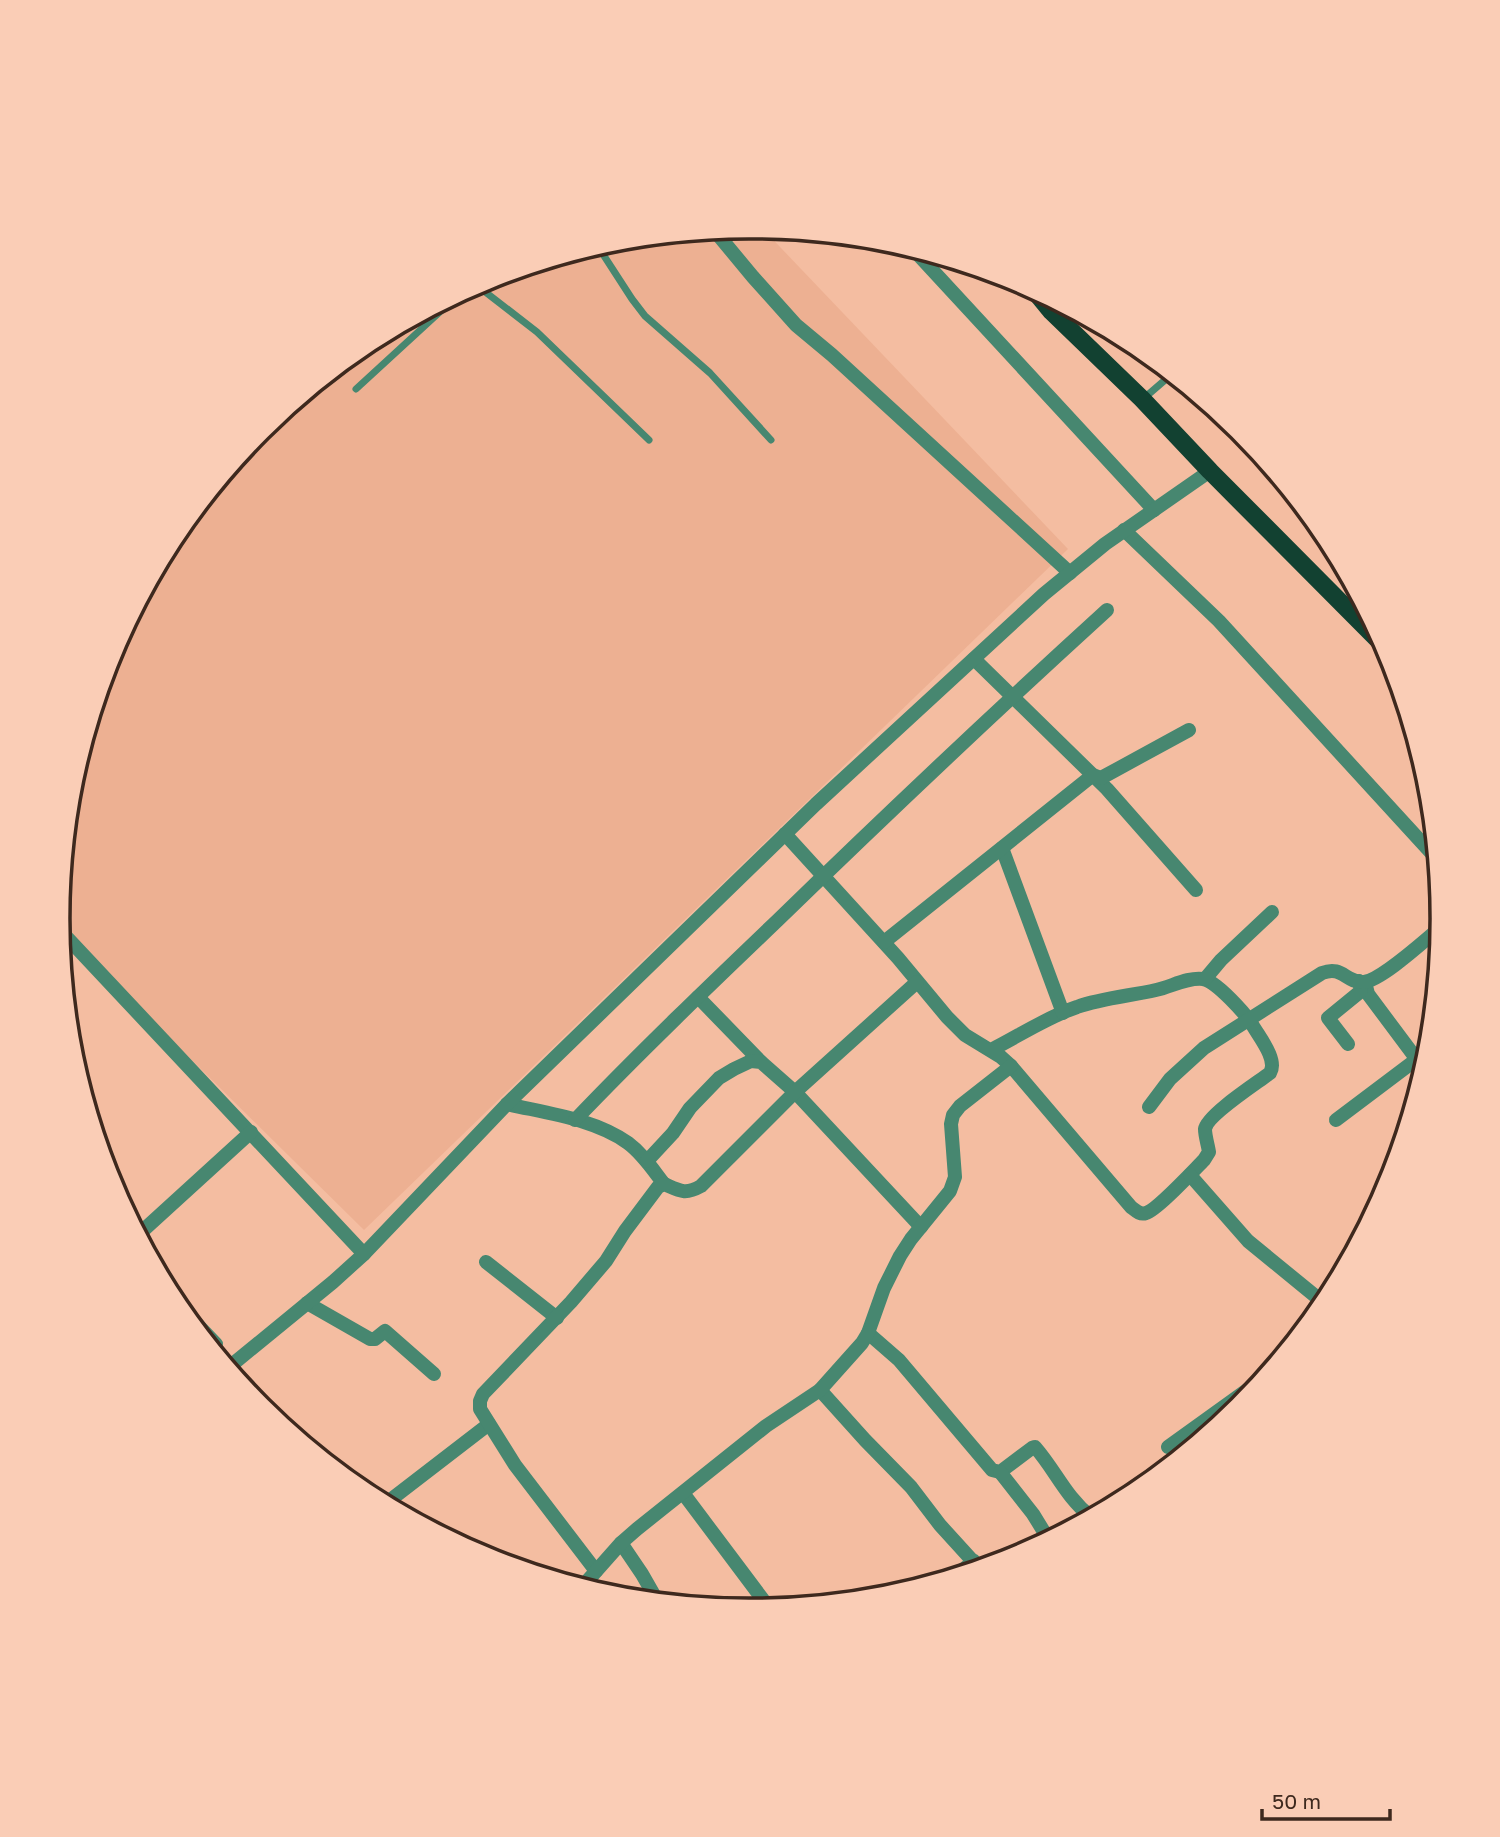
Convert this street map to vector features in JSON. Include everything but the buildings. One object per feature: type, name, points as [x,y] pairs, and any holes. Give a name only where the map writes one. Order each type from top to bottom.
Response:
[{"type":"main road","points":[[1048,308],[1142,399],[1363,625]]},
{"type":"street","points":[[722,240],[796,325],[817,341],[1070,573]]},
{"type":"street","points":[[925,262],[1154,510]]},
{"type":"street","points":[[235,1362],[364,1254],[507,1104],[785,834],[1044,594],[1124,530],[1210,471]]},
{"type":"street","points":[[1124,530],[1219,621],[1426,848]]},
{"type":"street","points":[[575,1120],[636,1056],[823,876],[1012,696],[1107,610]]},
{"type":"street","points":[[974,659],[1093,775],[1196,890]]},
{"type":"street","points":[[1093,775],[1101,778],[1189,730]]},
{"type":"street","points":[[884,943],[1093,775]]},
{"type":"street","points":[[785,834],[965,1035],[1011,1066],[1139,1213],[1147,1213],[1156,1206],[1190,1175],[1209,1152],[1205,1128],[1210,1119],[1273,1069],[1273,1063],[1249,1020],[1215,985],[1205,979],[1192,979],[1080,1006],[991,1050]]},
{"type":"street","points":[[1002,848],[1063,1013]]},
{"type":"street","points":[[1205,979],[1221,960],[1272,912]]},
{"type":"street","points":[[1149,1107],[1170,1079],[1204,1048],[1322,973],[1331,970],[1354,981],[1362,981],[1383,973],[1430,936]]},
{"type":"street","points":[[71,941],[364,1254]]},
{"type":"street","points":[[1348,1044],[1328,1018],[1361,991],[1362,981]]},
{"type":"street","points":[[1362,981],[1368,994],[1416,1057]]},
{"type":"street","points":[[507,1104],[610,1131],[647,1161],[664,1184],[682,1192],[692,1191],[701,1186],[795,1092],[917,982]]},
{"type":"street","points":[[698,997],[761,1062],[795,1092],[921,1227]]},
{"type":"street","points":[[647,1161],[719,1078],[751,1061],[761,1062]]},
{"type":"street","points":[[589,1579],[621,1543],[766,1426],[820,1390],[862,1343],[900,1256],[950,1191],[955,1177],[951,1124],[953,1115],[960,1106],[1011,1066]]},
{"type":"street","points":[[1336,1120],[1413,1069]]},
{"type":"street","points":[[145,1229],[251,1132]]},
{"type":"street","points":[[1190,1175],[1248,1241],[1315,1296]]},
{"type":"street","points":[[596,1571],[515,1465],[480,1409],[480,1401],[482,1394],[556,1318],[606,1261],[658,1187],[664,1184]]},
{"type":"street","points":[[486,1262],[556,1318]]},
{"type":"street","points":[[307,1303],[370,1339],[375,1339],[385,1331],[434,1374]]},
{"type":"street","points":[[868,1333],[899,1360],[992,1471],[1000,1472],[1035,1447],[1065,1492],[1083,1511]]},
{"type":"street","points":[[820,1390],[911,1487],[940,1525],[973,1561]]},
{"type":"street","points":[[1168,1447],[1219,1410]]},
{"type":"street","points":[[394,1497],[489,1424]]},
{"type":"street","points":[[1000,1472],[1044,1531]]},
{"type":"street","points":[[683,1493],[762,1598]]},
{"type":"street","points":[[621,1543],[652,1591]]},
{"type":"lane","points":[[604,255],[645,316],[709,373],[771,440]]},
{"type":"lane","points":[[485,292],[537,332],[649,440]]},
{"type":"lane","points":[[356,389],[435,317]]},
{"type":"lane","points":[[1142,399],[1165,380]]},
{"type":"shaded area","points":[[706,240],[773,240],[1068,549],[364,1230],[70,940],[71,874],[83,786],[106,700],[122,658],[161,578],[211,505],[239,470],[302,407],[372,353],[449,309],[490,290],[574,262],[661,244]]}]
